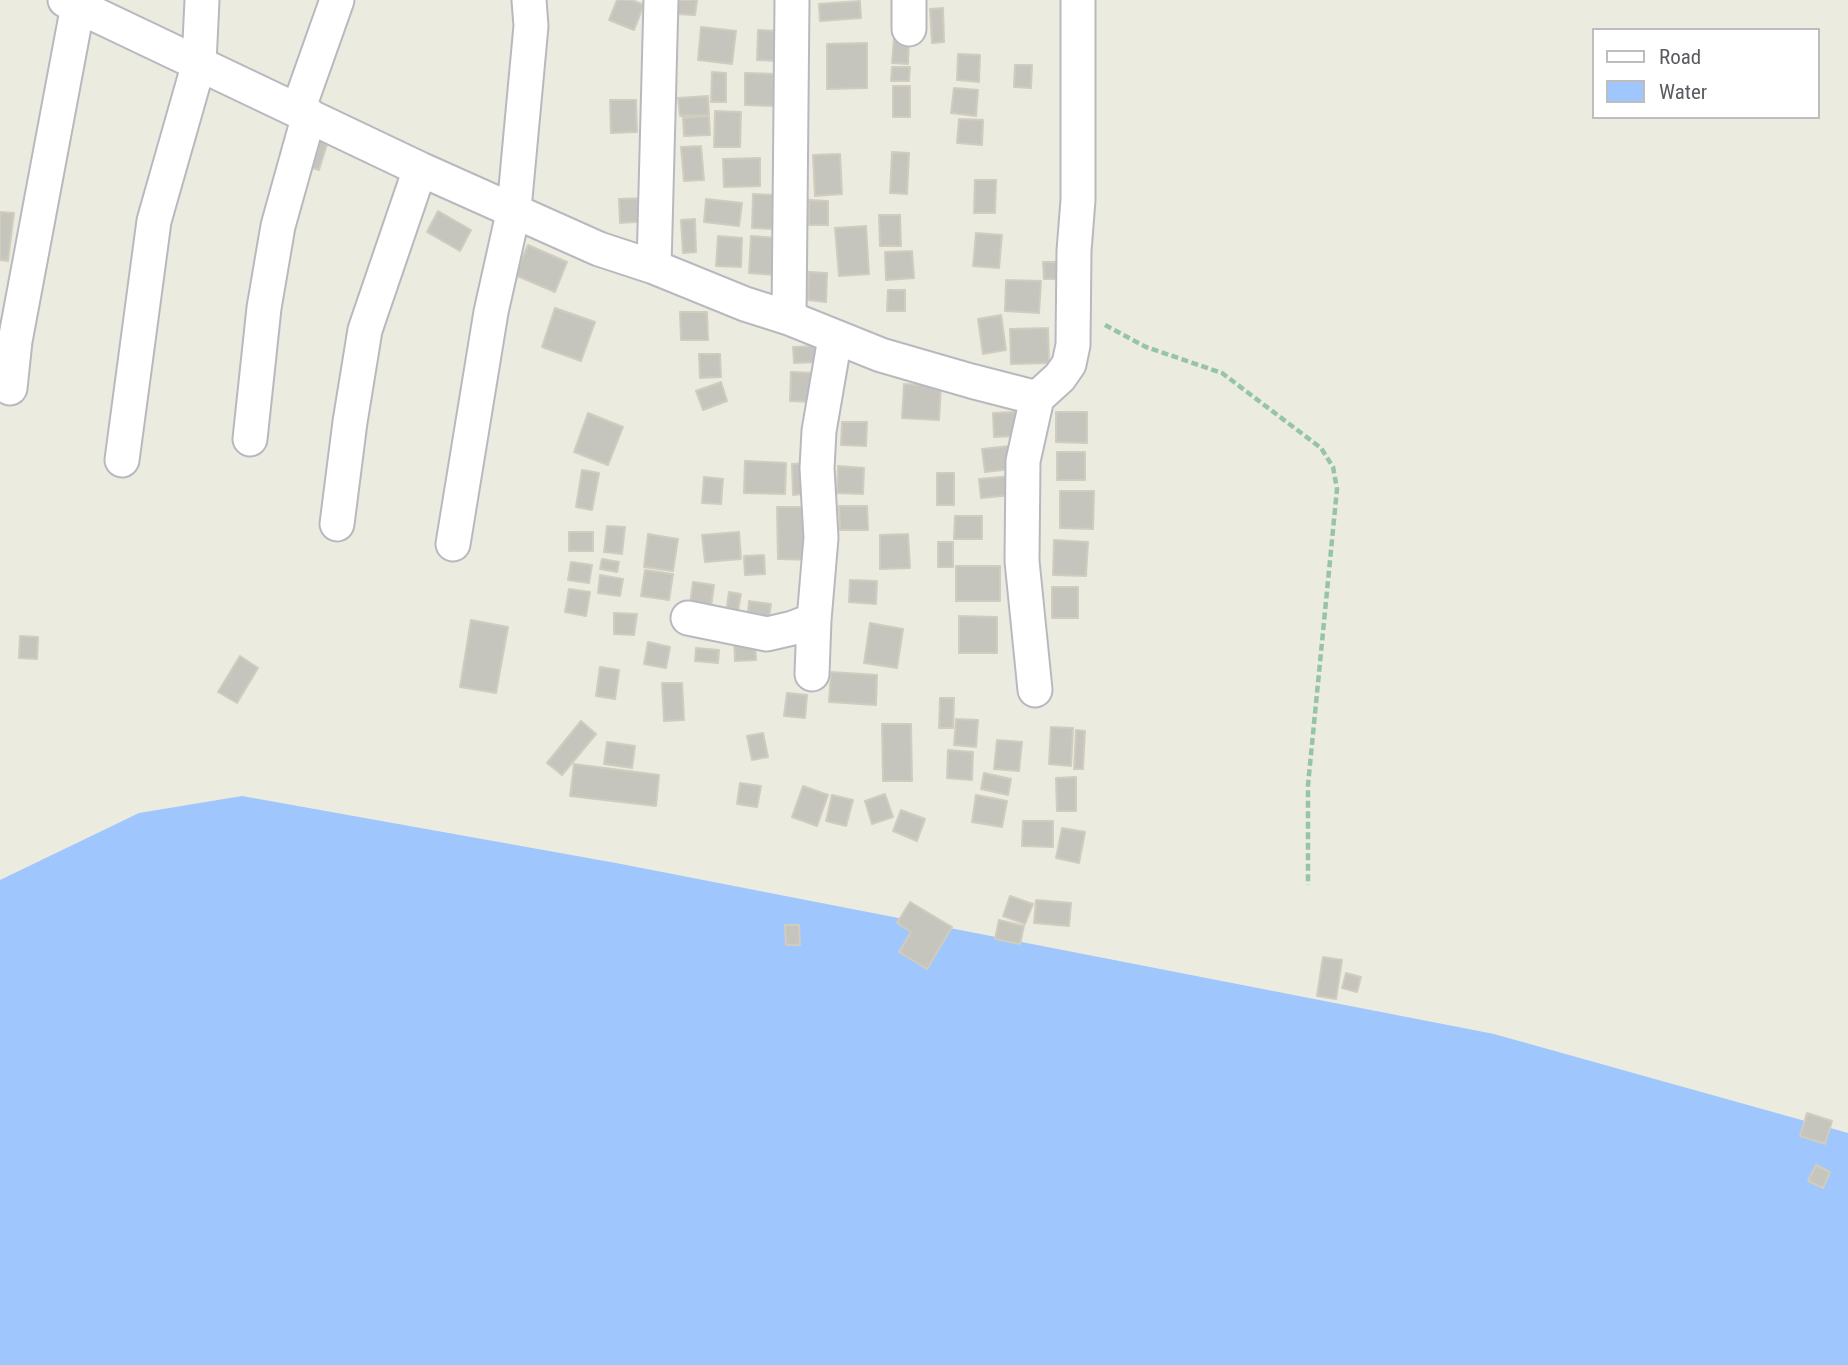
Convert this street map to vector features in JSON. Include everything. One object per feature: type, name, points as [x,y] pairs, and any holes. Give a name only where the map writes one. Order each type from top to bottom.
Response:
[{"type":"street","points":[[122,460],[154,220],[198,63],[202,0]]},
{"type":"street","points":[[250,439],[264,308],[278,226],[304,113],[337,0]]},
{"type":"street","points":[[453,544],[491,312],[514,209],[531,26],[528,0]]},
{"type":"street","points":[[654,267],[661,0]]},
{"type":"street","points":[[789,318],[792,0]]},
{"type":"street","points":[[1035,690],[1023,574],[1023,461],[1037,398],[1060,377],[1069,363],[1073,345],[1078,200],[1078,0]]},
{"type":"street","points":[[10,388],[15,341],[74,2],[420,169],[599,249],[654,267],[835,338],[928,369],[1037,398]]},
{"type":"street","points":[[337,524],[365,330],[420,169]]},
{"type":"street","points":[[812,674],[821,538],[818,431],[835,338]]},
{"type":"street","points":[[688,618],[767,634],[814,620]]},
{"type":"path","points":[[1073,309],[1146,347],[1222,373],[1321,448],[1333,467],[1337,489],[1308,785],[1308,885]]},
{"type":"water","points":[[242,796],[616,863],[1494,1034],[1848,1133],[1848,1365],[0,1365],[0,880],[139,813]]},
{"type":"building","points":[[617,0],[632,0],[644,5],[634,30],[609,20]]},
{"type":"building","points":[[678,0],[697,0],[695,15],[677,14]]},
{"type":"building","points":[[860,1],[861,18],[820,21],[819,4]]},
{"type":"building","points":[[943,8],[944,42],[932,43],[930,9]]},
{"type":"building","points":[[701,27],[736,31],[732,64],[698,60]]},
{"type":"building","points":[[758,30],[778,31],[777,61],[757,60]]},
{"type":"building","points":[[894,38],[909,39],[908,64],[892,63]]},
{"type":"building","points":[[867,43],[867,88],[827,89],[827,44]]},
{"type":"building","points":[[958,54],[980,55],[979,82],[957,80]]},
{"type":"building","points":[[1015,65],[1032,65],[1031,88],[1014,87]]},
{"type":"building","points":[[892,67],[910,67],[909,81],[891,81]]},
{"type":"building","points":[[712,72],[726,73],[726,102],[711,102]]},
{"type":"building","points":[[745,73],[776,74],[775,106],[745,105]]},
{"type":"building","points":[[893,86],[910,86],[910,117],[893,117]]},
{"type":"building","points":[[954,88],[978,90],[976,116],[951,113]]},
{"type":"building","points":[[708,96],[709,115],[680,116],[678,98]]},
{"type":"building","points":[[610,100],[636,100],[637,132],[611,133]]},
{"type":"building","points":[[715,111],[741,112],[740,147],[714,147]]},
{"type":"building","points":[[709,116],[710,135],[684,136],[683,118]]},
{"type":"building","points":[[959,119],[983,120],[982,145],[957,143]]},
{"type":"building","points":[[312,136],[328,141],[319,170],[303,165]]},
{"type":"building","points":[[701,146],[704,180],[684,181],[681,147]]},
{"type":"building","points":[[892,152],[909,153],[907,194],[890,193]]},
{"type":"building","points":[[840,154],[842,194],[815,196],[813,155]]},
{"type":"building","points":[[760,158],[760,186],[724,187],[723,159]]},
{"type":"building","points":[[975,180],[996,180],[995,213],[974,213]]},
{"type":"building","points":[[753,194],[774,195],[772,229],[752,228]]},
{"type":"building","points":[[648,198],[650,221],[620,223],[619,199]]},
{"type":"building","points":[[706,199],[742,203],[739,226],[704,222]]},
{"type":"building","points":[[809,200],[828,201],[828,225],[809,225]]},
{"type":"building","points":[[438,211],[471,230],[460,251],[427,232]]},
{"type":"building","points":[[0,212],[14,213],[8,261],[0,260]]},
{"type":"building","points":[[879,215],[900,215],[901,246],[880,246]]},
{"type":"building","points":[[695,219],[696,252],[683,253],[681,220]]},
{"type":"building","points":[[866,226],[869,274],[839,276],[835,228]]},
{"type":"building","points":[[976,233],[1002,235],[999,268],[973,266]]},
{"type":"building","points":[[718,236],[742,238],[741,267],[716,266]]},
{"type":"building","points":[[751,236],[777,238],[775,275],[749,273]]},
{"type":"building","points":[[528,245],[567,262],[555,292],[515,275]]},
{"type":"building","points":[[912,251],[914,278],[886,280],[885,252]]},
{"type":"building","points":[[1043,262],[1056,262],[1057,279],[1044,279]]},
{"type":"building","points":[[809,272],[827,273],[826,302],[808,300]]},
{"type":"building","points":[[1006,280],[1041,281],[1039,313],[1005,311]]},
{"type":"building","points":[[888,290],[905,290],[905,311],[887,311]]},
{"type":"building","points":[[555,308],[595,322],[581,361],[542,347]]},
{"type":"building","points":[[680,312],[707,312],[708,340],[681,340]]},
{"type":"building","points":[[1001,315],[1006,350],[983,354],[978,319]]},
{"type":"building","points":[[1048,328],[1049,363],[1011,364],[1010,329]]},
{"type":"building","points":[[820,346],[821,362],[794,363],[793,347]]},
{"type":"building","points":[[699,354],[720,354],[721,377],[700,378]]},
{"type":"building","points":[[791,372],[815,373],[814,402],[790,401]]},
{"type":"building","points":[[721,382],[727,401],[703,410],[696,391]]},
{"type":"building","points":[[904,384],[941,386],[939,420],[902,418]]},
{"type":"building","points":[[1016,412],[1017,436],[994,437],[993,413]]},
{"type":"building","points":[[1056,412],[1087,412],[1087,443],[1056,442]]},
{"type":"building","points":[[588,413],[623,427],[608,465],[574,452]]},
{"type":"building","points":[[842,422],[867,422],[866,446],[841,445]]},
{"type":"building","points":[[1010,446],[1012,469],[985,472],[982,449]]},
{"type":"building","points":[[1057,452],[1085,452],[1085,480],[1057,480]]},
{"type":"building","points":[[745,461],[786,463],[785,494],[744,493]]},
{"type":"building","points":[[810,463],[811,493],[793,495],[792,464]]},
{"type":"building","points":[[838,466],[864,468],[863,494],[837,493]]},
{"type":"building","points":[[582,470],[599,473],[592,510],[576,507]]},
{"type":"building","points":[[937,473],[954,473],[954,505],[937,505]]},
{"type":"building","points":[[1011,476],[1012,495],[981,498],[979,479]]},
{"type":"building","points":[[704,477],[723,479],[721,504],[702,503]]},
{"type":"building","points":[[1060,491],[1094,491],[1093,529],[1060,528]]},
{"type":"building","points":[[839,506],[867,506],[868,530],[840,530]]},
{"type":"building","points":[[777,507],[813,507],[814,560],[778,559]]},
{"type":"building","points":[[955,516],[982,516],[982,539],[954,539]]},
{"type":"building","points":[[607,526],[625,527],[622,554],[604,552]]},
{"type":"building","points":[[569,532],[593,532],[593,551],[569,551]]},
{"type":"building","points":[[739,532],[741,559],[705,562],[702,535]]},
{"type":"building","points":[[648,534],[678,539],[673,571],[644,567]]},
{"type":"building","points":[[908,534],[910,568],[880,569],[880,535]]},
{"type":"building","points":[[1054,540],[1088,542],[1086,576],[1053,575]]},
{"type":"building","points":[[938,542],[953,542],[953,567],[938,567]]},
{"type":"building","points":[[764,555],[765,574],[745,575],[744,556]]},
{"type":"building","points":[[602,559],[619,562],[617,572],[600,569]]},
{"type":"building","points":[[571,562],[592,565],[589,583],[568,580]]},
{"type":"building","points":[[956,566],[1000,566],[1000,601],[956,601]]},
{"type":"building","points":[[645,570],[673,574],[669,600],[641,596]]},
{"type":"building","points":[[600,575],[623,579],[620,596],[598,593]]},
{"type":"building","points":[[850,580],[877,581],[876,604],[849,602]]},
{"type":"building","points":[[693,582],[714,585],[710,614],[689,611]]},
{"type":"building","points":[[1052,587],[1078,587],[1078,618],[1052,618]]},
{"type":"building","points":[[569,589],[590,592],[586,616],[565,612]]},
{"type":"building","points":[[729,592],[741,594],[736,621],[725,619]]},
{"type":"building","points":[[749,601],[771,604],[768,624],[747,621]]},
{"type":"building","points":[[614,613],[637,614],[634,635],[614,634]]},
{"type":"building","points":[[959,616],[997,617],[997,653],[959,653]]},
{"type":"building","points":[[471,620],[508,627],[496,693],[460,687]]},
{"type":"building","points":[[870,623],[903,629],[897,668],[864,663]]},
{"type":"building","points":[[20,636],[38,637],[37,659],[19,658]]},
{"type":"building","points":[[755,637],[756,660],[735,661],[734,638]]},
{"type":"building","points":[[648,642],[670,647],[666,668],[644,664]]},
{"type":"building","points":[[696,648],[719,650],[718,663],[695,661]]},
{"type":"building","points":[[240,656],[258,668],[237,703],[218,692]]},
{"type":"building","points":[[600,667],[619,670],[615,699],[596,696]]},
{"type":"building","points":[[831,672],[877,675],[876,705],[829,702]]},
{"type":"building","points":[[662,683],[682,683],[684,720],[664,721]]},
{"type":"building","points":[[787,693],[807,695],[805,718],[784,716]]},
{"type":"building","points":[[940,698],[954,698],[953,728],[939,728]]},
{"type":"building","points":[[956,719],[978,720],[976,747],[954,745]]},
{"type":"building","points":[[581,721],[596,734],[562,775],[547,763]]},
{"type":"building","points":[[882,724],[911,724],[912,781],[883,781]]},
{"type":"building","points":[[1051,727],[1073,728],[1071,766],[1049,764]]},
{"type":"building","points":[[1076,730],[1085,731],[1083,769],[1074,769]]},
{"type":"building","points":[[763,733],[768,757],[752,760],[747,736]]},
{"type":"building","points":[[997,740],[1022,742],[1019,771],[994,769]]},
{"type":"building","points":[[607,742],[635,746],[632,768],[604,764]]},
{"type":"building","points":[[948,750],[973,752],[972,780],[947,778]]},
{"type":"building","points":[[574,764],[659,775],[656,806],[570,796]]},
{"type":"building","points":[[984,773],[1011,779],[1008,795],[981,789]]},
{"type":"building","points":[[1076,777],[1076,811],[1057,811],[1056,778]]},
{"type":"building","points":[[740,783],[761,786],[757,807],[737,804]]},
{"type":"building","points":[[803,786],[828,795],[817,826],[792,817]]},
{"type":"building","points":[[885,794],[893,817],[872,824],[865,801]]},
{"type":"building","points":[[832,795],[853,800],[846,826],[826,821]]},
{"type":"building","points":[[976,795],[1007,801],[1002,827],[972,822]]},
{"type":"building","points":[[901,810],[925,819],[917,841],[893,831]]},
{"type":"building","points":[[1023,821],[1053,821],[1053,847],[1022,846]]},
{"type":"building","points":[[1062,828],[1085,832],[1079,863],[1056,858]]},
{"type":"building","points":[[1010,896],[1033,904],[1025,924],[1003,916]]},
{"type":"building","points":[[1036,900],[1071,903],[1069,926],[1034,923]]},
{"type":"building","points":[[910,902],[952,927],[927,969],[899,952],[911,932],[897,923]]},
{"type":"building","points":[[999,920],[1024,926],[1020,944],[995,939]]},
{"type":"building","points":[[785,925],[799,925],[800,945],[786,945]]},
{"type":"building","points":[[1323,957],[1342,960],[1336,999],[1317,996]]},
{"type":"building","points":[[1346,973],[1361,977],[1357,992],[1342,988]]},
{"type":"building","points":[[1807,1113],[1832,1121],[1825,1144],[1800,1136]]},
{"type":"building","points":[[1816,1165],[1830,1172],[1823,1188],[1808,1181]]}]
